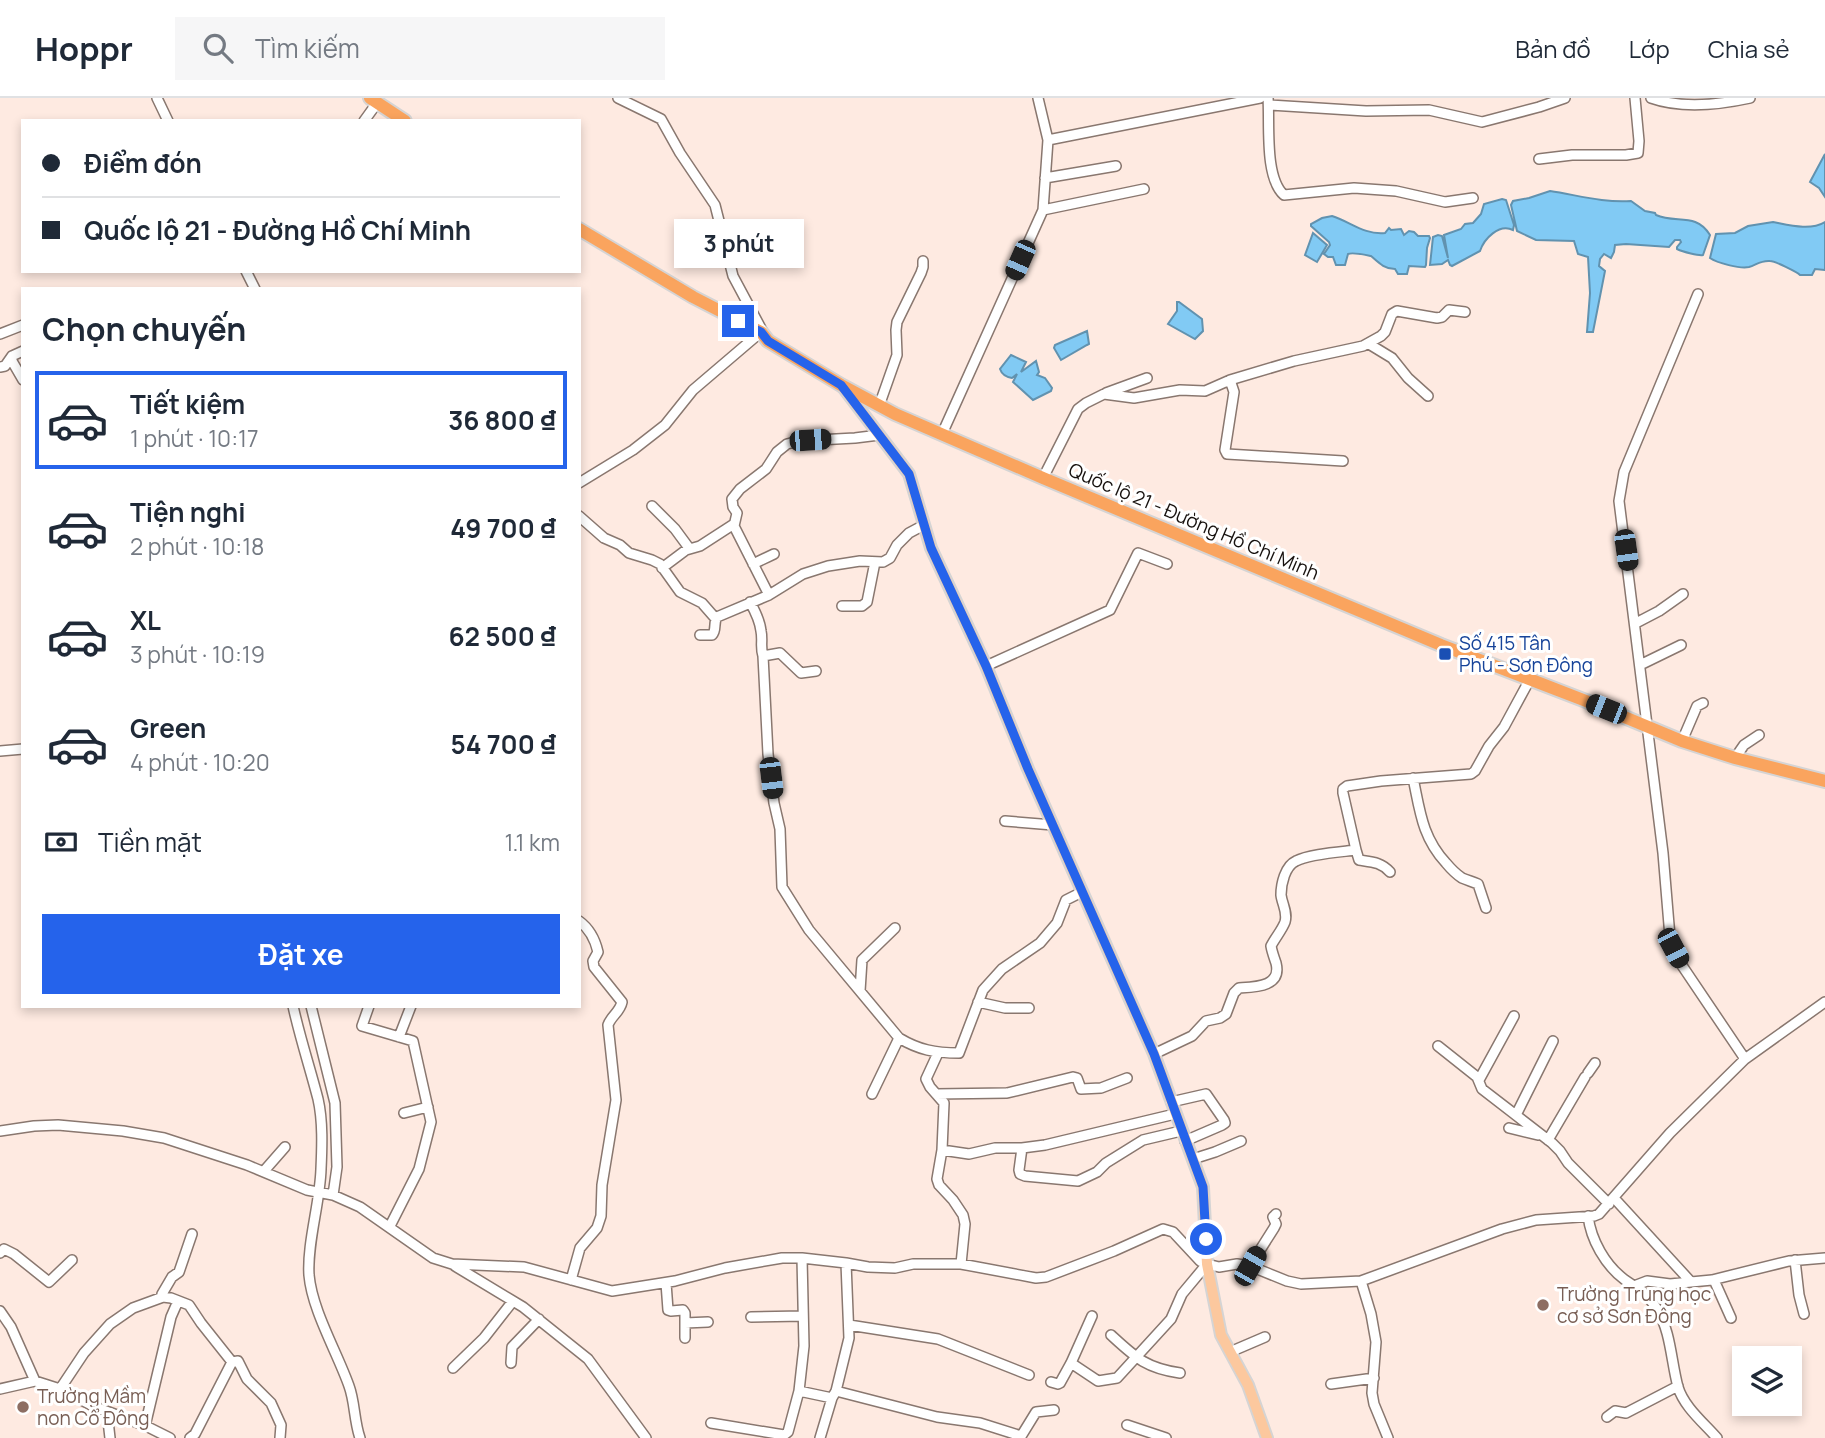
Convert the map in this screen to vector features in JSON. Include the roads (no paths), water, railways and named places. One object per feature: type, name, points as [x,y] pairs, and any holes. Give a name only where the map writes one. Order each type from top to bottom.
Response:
[{"type":"highway","points":[[379,101],[402,119]]},
{"type":"highway","name":"Quốc lộ 21 - Đường Hồ Chí Minh","points":[[581,230],[841,385],[942,435],[1441,645],[1682,741],[1825,781]]},
{"type":"main road","points":[[841,385],[909,474],[931,548],[986,666],[1154,1054],[1203,1187],[1207,1264],[1221,1335],[1248,1385],[1267,1438]]},
{"type":"street","points":[[157,98],[167,119]]},
{"type":"street","points":[[581,483],[633,450],[665,425],[693,390],[764,337],[733,276],[715,205],[661,119],[638,103],[618,98]]},
{"type":"street","points":[[942,435],[1043,209],[1048,140],[1038,98]]},
{"type":"street","points":[[1048,140],[1260,98]]},
{"type":"street","points":[[1473,198],[1445,202],[1396,191],[1354,188],[1284,195],[1278,189],[1269,156],[1268,101],[1366,111],[1442,111],[1482,122],[1565,98]]},
{"type":"street","points":[[1539,159],[1638,153],[1635,98]]},
{"type":"street","points":[[1651,98],[1690,105],[1750,98]]},
{"type":"street","points":[[366,119],[379,101]]},
{"type":"street","points":[[1045,178],[1116,166]]},
{"type":"street","points":[[1043,209],[1144,189]]},
{"type":"street","points":[[879,406],[897,355],[897,323],[921,273],[923,261]]},
{"type":"street","points":[[1698,294],[1621,482],[1619,500],[1636,623],[1673,948],[1745,1059]]},
{"type":"street","points":[[1104,394],[1134,398],[1180,390],[1202,391],[1294,361],[1369,344],[1385,332],[1392,314],[1397,312],[1437,318],[1449,310],[1465,312]]},
{"type":"street","points":[[0,334],[21,326]]},
{"type":"street","points":[[1369,344],[1392,358],[1408,378],[1428,396]]},
{"type":"street","points":[[0,367],[5,366],[12,356],[21,352]]},
{"type":"street","points":[[12,356],[12,362],[21,377]]},
{"type":"street","points":[[1044,478],[1078,409],[1104,394],[1147,379]]},
{"type":"street","points":[[1230,380],[1234,392],[1225,450],[1227,454],[1343,461]]},
{"type":"street","points":[[769,594],[734,524],[737,513],[732,499],[740,489],[766,469],[777,452],[787,444],[879,435]]},
{"type":"street","points":[[652,506],[676,529],[689,548]]},
{"type":"street","points":[[581,518],[604,538],[621,545],[629,553],[660,564],[680,592],[702,603],[716,619]]},
{"type":"street","points":[[662,568],[689,548],[700,546],[734,524]]},
{"type":"street","points":[[716,619],[769,594],[803,574],[828,566],[860,561],[883,562],[890,558],[897,545],[909,533],[924,525]]},
{"type":"street","points":[[986,666],[1110,610],[1138,553],[1167,564]]},
{"type":"street","points":[[753,564],[774,554]]},
{"type":"street","points":[[842,606],[862,606],[867,602],[876,562]]},
{"type":"street","points":[[1636,623],[1683,594]]},
{"type":"street","points":[[750,602],[762,633],[768,754],[780,829],[782,887],[809,930],[899,1038],[938,1053],[959,1053],[983,990],[1002,969],[1040,943],[1057,923],[1066,900],[1082,892]]},
{"type":"street","points":[[700,635],[713,634],[716,619]]},
{"type":"street","points":[[1640,664],[1681,645]]},
{"type":"street","points":[[763,656],[780,653],[801,673],[816,671]]},
{"type":"street","points":[[1390,872],[1384,866],[1358,859],[1343,789],[1368,783],[1471,774],[1512,715],[1530,679]]},
{"type":"street","points":[[1682,741],[1697,706],[1703,703]]},
{"type":"street","points":[[1735,758],[1744,745],[1759,735]]},
{"type":"street","points":[[0,751],[21,749]]},
{"type":"street","points":[[1413,778],[1428,839],[1456,873],[1478,884],[1486,908]]},
{"type":"street","points":[[1005,821],[1053,825]]},
{"type":"street","points":[[1154,1054],[1192,1036],[1206,1021],[1226,1014],[1234,993],[1239,988],[1261,988],[1269,983],[1276,971],[1271,946],[1286,913],[1281,896],[1282,889],[1287,870],[1293,861],[1356,850]]},
{"type":"street","points":[[570,1280],[580,1248],[596,1229],[601,1218],[616,1097],[608,1025],[622,1002],[594,967],[593,961],[598,952],[596,945],[589,929],[581,923]]},
{"type":"street","points":[[860,991],[862,960],[895,928]]},
{"type":"street","points":[[978,1002],[1005,1008],[1029,1008]]},
{"type":"street","points":[[452,1264],[524,1267],[611,1291],[666,1283],[725,1268],[782,1258],[895,1268],[913,1264],[961,1264],[1024,1276],[1046,1277],[1163,1229],[1173,1232],[1200,1261],[1207,1264],[1250,1266],[1301,1284],[1361,1281],[1503,1229],[1536,1220],[1599,1214],[1670,1133],[1745,1059],[1825,1002]]},
{"type":"street","points":[[293,1008],[318,1102],[326,1194]]},
{"type":"street","points":[[312,1008],[335,1102],[337,1167],[326,1194],[310,1257],[309,1277],[330,1343],[350,1389],[360,1438]]},
{"type":"street","points":[[368,1008],[362,1026],[413,1041],[431,1122],[419,1169],[390,1226]]},
{"type":"street","points":[[399,1037],[410,1008]]},
{"type":"street","points":[[1479,1080],[1514,1016]]},
{"type":"street","points":[[872,1094],[899,1038]]},
{"type":"street","points":[[1516,1115],[1553,1041]]},
{"type":"street","points":[[1438,1046],[1479,1080],[1482,1089],[1560,1151],[1568,1163],[1611,1201],[1691,1282]]},
{"type":"street","points":[[938,1053],[926,1079],[945,1108],[937,1174],[939,1185],[963,1215],[965,1224],[961,1264]]},
{"type":"street","points":[[1544,1138],[1595,1063]]},
{"type":"street","points":[[936,1094],[1007,1093],[1073,1077],[1077,1078],[1082,1089],[1094,1089],[1127,1078]]},
{"type":"street","points":[[1022,1149],[1018,1170],[1020,1174],[1078,1181],[1097,1172],[1105,1163],[1143,1140],[1183,1136],[1225,1123],[1206,1094],[1171,1102]]},
{"type":"street","points":[[404,1112],[428,1107]]},
{"type":"street","points":[[942,1150],[969,1154],[995,1148],[1022,1149],[1175,1114]]},
{"type":"street","points":[[0,1131],[58,1125],[118,1130],[164,1138],[360,1207],[433,1258],[452,1264],[513,1301],[588,1359],[646,1438]]},
{"type":"street","points":[[1509,1128],[1544,1138]]},
{"type":"street","points":[[1193,1159],[1215,1153],[1241,1141]]},
{"type":"street","points":[[264,1171],[285,1147]]},
{"type":"street","points":[[1250,1266],[1274,1228],[1276,1224],[1273,1217],[1276,1214]]},
{"type":"street","points":[[1588,1216],[1599,1250],[1616,1272],[1650,1299],[1662,1318],[1678,1386],[1692,1410],[1717,1438]]},
{"type":"street","points":[[163,1297],[162,1294],[172,1277],[178,1272],[192,1234]]},
{"type":"street","points":[[0,1253],[4,1249],[14,1254],[49,1282],[72,1260]]},
{"type":"street","points":[[711,1423],[784,1434],[788,1432],[799,1391],[804,1346],[802,1258]]},
{"type":"street","points":[[1634,1286],[1647,1281],[1670,1284],[1714,1280],[1795,1260],[1825,1258]]},
{"type":"street","points":[[1795,1260],[1804,1314]]},
{"type":"street","points":[[820,1438],[846,1355],[849,1325],[846,1263]]},
{"type":"street","points":[[1071,1363],[1098,1381],[1117,1378],[1171,1319],[1182,1294],[1207,1264]]},
{"type":"street","points":[[1714,1280],[1731,1318]]},
{"type":"street","points":[[1361,1281],[1375,1330],[1372,1393],[1388,1438]]},
{"type":"street","points":[[666,1283],[668,1310],[683,1310],[685,1313],[685,1338]]},
{"type":"street","points":[[60,1390],[83,1353],[101,1333],[133,1308],[163,1297],[189,1305],[232,1362]]},
{"type":"street","points":[[145,1426],[171,1317],[178,1301]]},
{"type":"street","points":[[453,1368],[484,1338],[513,1301]]},
{"type":"street","points":[[0,1311],[11,1327],[35,1381]]},
{"type":"street","points":[[751,1317],[803,1316]]},
{"type":"street","points":[[1051,1382],[1059,1384],[1092,1316]]},
{"type":"street","points":[[510,1363],[512,1348],[538,1320]]},
{"type":"street","points":[[685,1323],[708,1322]]},
{"type":"street","points":[[849,1325],[939,1339],[1029,1376]]},
{"type":"street","points":[[1111,1335],[1136,1358],[1152,1366],[1180,1373]]},
{"type":"street","points":[[1230,1352],[1265,1337]]},
{"type":"street","points":[[190,1438],[195,1434],[232,1362]]},
{"type":"street","points":[[232,1362],[238,1362],[247,1379],[271,1403],[281,1425],[280,1438]]},
{"type":"street","points":[[1331,1384],[1374,1378]]},
{"type":"street","points":[[0,1389],[35,1381],[170,1438]]},
{"type":"street","points":[[1607,1417],[1615,1411],[1626,1413],[1678,1386]]},
{"type":"street","points":[[799,1391],[834,1395],[937,1417],[980,1423],[1021,1437],[1036,1412],[1054,1410]]},
{"type":"street","points":[[107,1412],[110,1438]]},
{"type":"street","points":[[1127,1425],[1166,1438]]},
{"type":"water","points":[[1825,154],[1825,197],[1819,188],[1810,182]]},
{"type":"water","points":[[1550,191],[1600,200],[1631,201],[1645,211],[1663,218],[1698,223],[1710,235],[1703,255],[1677,249],[1680,240],[1675,240],[1669,247],[1615,245],[1611,258],[1604,254],[1600,259],[1599,266],[1605,271],[1593,332],[1587,332],[1590,293],[1588,257],[1578,254],[1574,241],[1536,240],[1517,231],[1511,205],[1513,201]]},
{"type":"water","points":[[1506,200],[1514,225],[1513,230],[1497,230],[1480,251],[1452,266],[1448,260],[1442,264],[1430,265],[1433,237],[1442,236],[1448,258],[1444,235],[1461,229],[1465,224],[1473,223],[1481,214],[1484,204]]},
{"type":"water","points":[[1332,216],[1371,232],[1385,233],[1389,228],[1401,229],[1404,235],[1409,231],[1418,236],[1429,236],[1425,267],[1409,266],[1407,274],[1398,274],[1395,269],[1384,266],[1371,256],[1353,253],[1348,254],[1345,265],[1336,265],[1333,257],[1324,254],[1329,242],[1311,226],[1322,218]]},
{"type":"water","points":[[1773,222],[1806,227],[1825,222],[1825,270],[1815,269],[1812,275],[1800,275],[1773,261],[1740,267],[1710,258],[1716,234],[1735,233],[1748,226]]},
{"type":"water","points":[[1313,233],[1327,245],[1317,262],[1305,255]]},
{"type":"water","points":[[1177,302],[1202,319],[1203,331],[1195,339],[1168,324],[1177,311]]},
{"type":"water","points":[[1087,331],[1089,344],[1061,360],[1055,345]]},
{"type":"water","points":[[1011,355],[1026,362],[1021,372],[1036,361],[1039,372],[1037,375],[1045,378],[1052,388],[1051,391],[1033,400],[1013,382],[1017,374],[1012,378],[1003,374],[1000,369]]},
{"type":"place","name":"Số 415 Tân Phú - Sơn Đông","points":[[1445,654]]},
{"type":"place","name":"Trường Trung học cơ sở Sơn Đông","points":[[1543,1305]]},
{"type":"place","name":"Trường Mầm non Cổ Đông","points":[[23,1407]]}]
